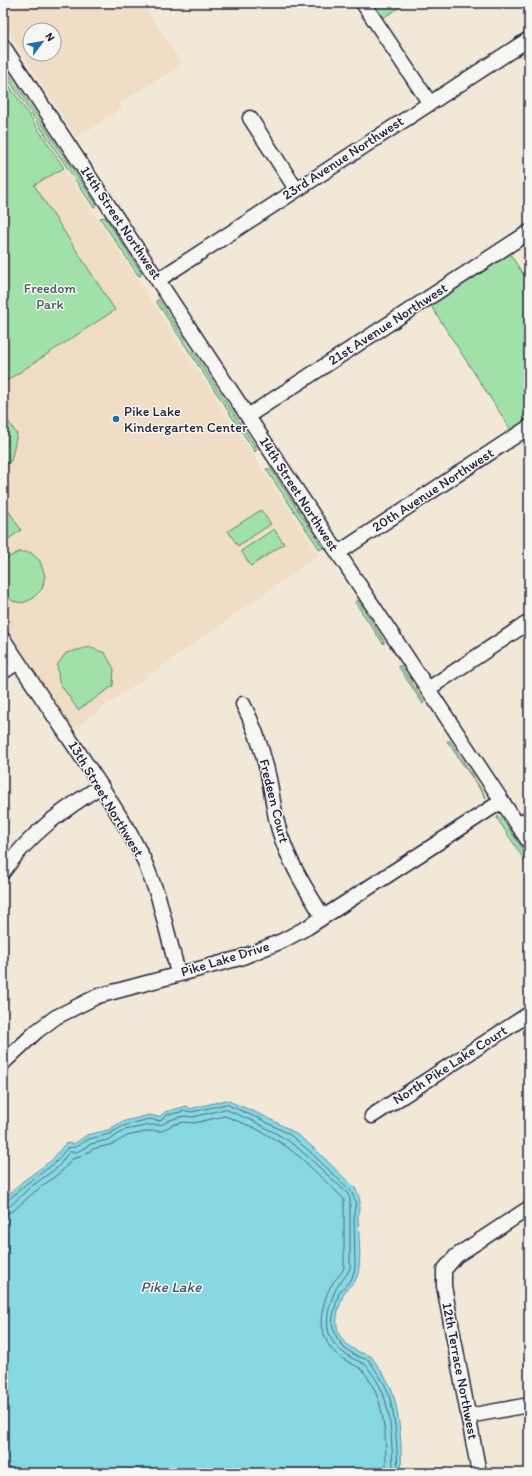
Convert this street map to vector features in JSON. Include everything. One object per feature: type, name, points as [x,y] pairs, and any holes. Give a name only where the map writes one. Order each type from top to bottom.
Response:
[{"type":"street","points":[[363,3],[429,102]]},
{"type":"street","name":"23rd Avenue Northwest","points":[[158,280],[529,38]]},
{"type":"street","name":"14th Street Northwest","points":[[3,46],[502,801],[524,822],[529,842]]},
{"type":"street","points":[[250,118],[296,189]]},
{"type":"street","name":"21st Avenue Northwest","points":[[248,416],[529,232]]},
{"type":"street","name":"20th Avenue Northwest","points":[[338,553],[529,427]]},
{"type":"street","points":[[428,689],[529,622]]},
{"type":"street","name":"13th Street Northwest","points":[[3,639],[128,830],[158,896],[178,974]]},
{"type":"street","points":[[3,672],[18,662]]},
{"type":"street","name":"Fredeen Court","points":[[243,704],[254,725],[260,743],[282,841],[302,882],[323,917]]},
{"type":"street","points":[[3,872],[26,842],[45,824],[100,786]]},
{"type":"street","name":"Pike Lake Drive","points":[[3,1063],[38,1031],[56,1017],[98,996],[233,960],[282,941],[323,917],[502,801]]},
{"type":"street","name":"North Pike Lake Court","points":[[372,1116],[529,1014]]},
{"type":"street","name":"12th Terrace Northwest","points":[[479,1473],[444,1286],[444,1270],[456,1256],[529,1208]]},
{"type":"street","points":[[468,1416],[529,1405]]},
{"type":"shaded area","points":[[26,3],[142,3],[182,64],[120,103],[122,108],[76,138],[27,62],[62,62],[62,22],[22,22],[22,54],[3,24],[3,21],[7,16],[11,14],[11,12]]},
{"type":"shaded area","name":"Pike Lake Kindergarten Center","points":[[64,168],[319,555],[73,729],[3,623],[3,383],[115,310],[34,185]]},
{"type":"green space","points":[[372,3],[406,3],[383,18]]},
{"type":"green space","points":[[3,65],[96,204],[94,208],[3,71]]},
{"type":"green space","name":"Freedom Park","points":[[3,76],[64,168],[34,185],[115,310],[3,383]]},
{"type":"green space","points":[[105,217],[140,271],[141,276],[138,275],[100,218]]},
{"type":"green space","points":[[510,254],[529,283],[529,418],[511,430],[431,306]]},
{"type":"green space","points":[[158,299],[257,449],[255,452],[156,301]]},
{"type":"green space","points":[[3,414],[17,434],[11,461],[3,466]]},
{"type":"green space","points":[[266,469],[271,469],[323,548],[320,550]]},
{"type":"green space","points":[[8,510],[21,530],[3,543],[3,514]]},
{"type":"green space","points":[[261,510],[271,524],[238,546],[228,531]]},
{"type":"green space","points":[[274,529],[284,544],[251,566],[241,551]]},
{"type":"green space","points":[[19,552],[30,552],[40,561],[45,576],[42,589],[32,599],[23,603],[12,601],[3,590],[3,560]]},
{"type":"green space","points":[[358,600],[384,641],[384,644],[355,602]]},
{"type":"green space","points":[[89,647],[105,653],[114,669],[113,686],[78,710],[59,682],[57,665],[66,653]]},
{"type":"green space","points":[[398,666],[401,666],[424,702],[423,704]]},
{"type":"green space","points":[[447,741],[450,741],[486,798]]},
{"type":"green space","points":[[498,816],[503,820],[529,859],[529,867],[497,818]]},
{"type":"water","name":"Pike Lake","points":[[226,1100],[251,1110],[299,1136],[316,1150],[355,1188],[360,1202],[358,1215],[360,1248],[358,1273],[356,1279],[343,1295],[337,1317],[337,1325],[342,1339],[347,1345],[371,1356],[392,1390],[400,1431],[401,1473],[3,1473],[3,1200],[22,1182],[52,1160],[65,1144],[74,1144],[87,1135],[108,1130],[121,1122],[149,1115],[159,1117],[165,1112],[187,1106],[190,1109]]},
{"type":"place","name":"Pike Lake Kindergarten Center","points":[[116,419]]}]
